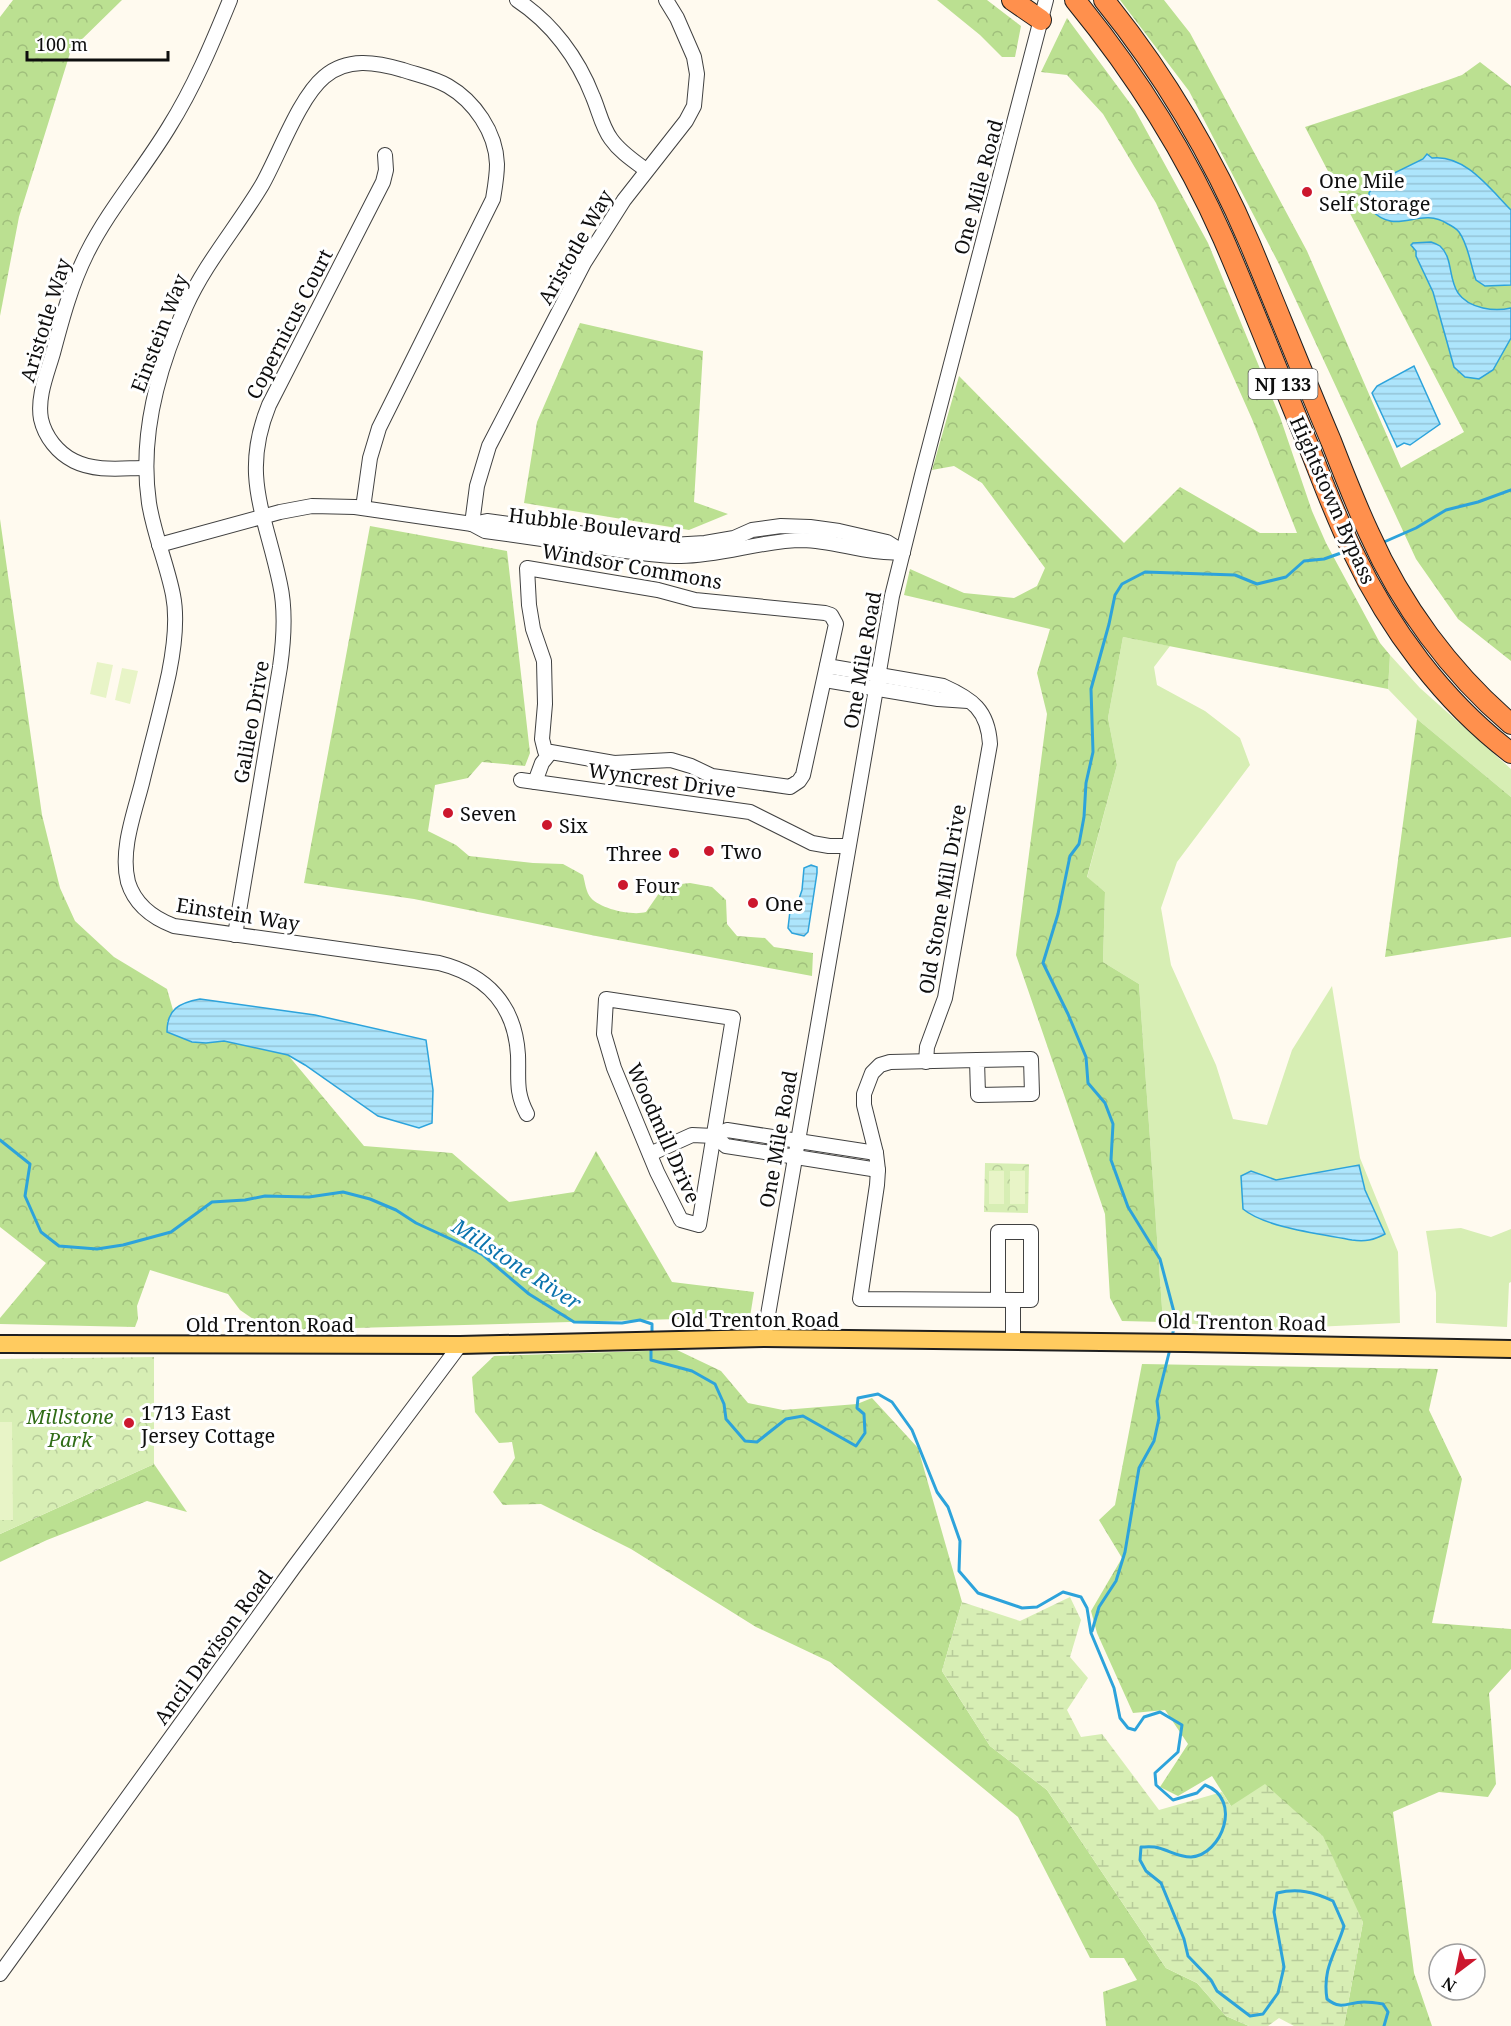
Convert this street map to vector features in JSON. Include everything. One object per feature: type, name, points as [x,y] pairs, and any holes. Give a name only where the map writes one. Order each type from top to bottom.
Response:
[{"type":"highway","points":[[1012,0],[1041,20]]},
{"type":"highway","name":"Hightstown Bypass","points":[[1075,0],[1119,56],[1148,99],[1192,175],[1223,238],[1336,515],[1371,588],[1393,623],[1438,682],[1478,725],[1511,753]]},
{"type":"highway","name":"Hightstown Bypass","points":[[1104,0],[1167,87],[1222,184],[1250,245],[1369,533],[1396,586],[1422,627],[1449,661],[1473,689],[1511,724]]},
{"type":"main road","name":"Old Trenton Road","points":[[0,1344],[460,1345],[764,1338],[1186,1342],[1511,1349]]},
{"type":"street","name":"Aristotle Way","points":[[146,468],[90,467],[73,461],[59,451],[45,430],[41,419],[42,392],[74,283],[87,253],[175,118],[207,55],[230,0]]},
{"type":"street","points":[[517,0],[540,17],[564,44],[586,80],[612,141],[646,170]]},
{"type":"street","name":"Aristotle Way","points":[[472,524],[477,486],[489,446],[584,263],[624,200],[686,121],[694,106],[697,74],[694,57],[677,18],[666,0]]},
{"type":"street","name":"One Mile Road","points":[[764,1338],[892,596],[1046,0]]},
{"type":"street","name":"Einstein Way","points":[[363,508],[373,442],[493,199],[497,162],[495,148],[485,124],[461,95],[429,78],[372,62],[360,62],[333,70],[321,78],[310,92],[258,190],[203,272],[185,309],[158,383],[148,432],[146,468],[149,506],[173,596],[175,629],[169,671],[135,809],[125,867],[129,885],[136,899],[158,920],[174,926],[439,963],[458,968],[480,980],[494,991],[510,1020],[518,1050],[519,1097],[527,1114]]},
{"type":"street","name":"Copernicus Court","points":[[263,517],[257,495],[255,470],[257,443],[262,422],[383,182],[386,170],[385,155]]},
{"type":"street","name":"Hubble Boulevard","points":[[159,545],[312,506],[363,508],[472,524],[487,521],[671,545],[734,538],[752,530],[781,526],[810,527],[887,542],[903,552]]},
{"type":"street","name":"Galileo Drive","points":[[235,935],[284,644],[284,608],[281,585],[263,517]]},
{"type":"street","name":"Hubble Boulevard","points":[[472,524],[485,531],[649,554],[682,556],[802,540],[830,542],[884,553],[903,552]]},
{"type":"street","name":"Windsor Commons","points":[[527,568],[658,590],[695,600],[825,613],[835,618],[836,624],[803,775],[790,787],[712,776],[671,760],[614,762],[550,753],[545,751],[542,739],[545,704],[544,661],[533,628],[527,568]]},
{"type":"street","points":[[826,673],[877,682]]},
{"type":"street","name":"Old Stone Mill Drive","points":[[877,682],[943,686],[960,693],[982,711],[988,722],[990,744],[945,998],[927,1047],[926,1062]]},
{"type":"street","name":"Wyncrest Drive","points":[[550,753],[528,781],[750,812],[793,832],[830,838],[848,846]]},
{"type":"street","name":"Woodmill Drive","points":[[606,999],[733,1018],[699,1225],[681,1220],[650,1154],[614,1068],[604,1034],[606,999]]},
{"type":"street","points":[[977,1060],[978,1095],[1032,1094],[1031,1059],[977,1060],[926,1062],[890,1062],[880,1065],[868,1080],[864,1105],[878,1170],[860,1299],[998,1300],[1031,1300],[1031,1232],[998,1232],[998,1300]]},
{"type":"street","points":[[650,1154],[692,1135],[714,1136],[727,1130],[876,1153]]},
{"type":"street","points":[[714,1136],[726,1146],[878,1170]]},
{"type":"street","points":[[1013,1300],[1013,1340]]},
{"type":"street","name":"Ancil Davison Road","points":[[0,1974],[294,1567],[460,1345]]},
{"type":"green space","points":[[13,0],[122,0],[71,50],[19,217],[0,316],[0,17]]},
{"type":"green space","points":[[937,0],[987,0],[1021,26],[1015,57],[1002,57],[980,35]]},
{"type":"green space","points":[[1120,0],[1164,0],[1190,33],[1307,251],[1401,468],[1464,432],[1305,127],[1462,75],[1480,62],[1511,86],[1511,661],[1458,619],[1416,559],[1279,264],[1189,91]]},
{"type":"green space","points":[[1067,18],[1135,110],[1208,243],[1280,417],[1312,511],[1326,543],[1380,643],[1390,655],[1388,689],[1123,637],[1108,718],[1117,765],[1087,877],[1105,892],[1103,962],[1139,984],[1163,1322],[1122,1321],[1110,1298],[1105,1214],[1016,955],[1047,714],[1037,673],[1050,629],[904,595],[910,569],[964,593],[1014,598],[1037,586],[1045,568],[982,483],[954,466],[932,470],[959,376],[1124,543],[1180,487],[1260,533],[1297,533],[1252,419],[1156,203],[1103,114],[1067,75],[1041,72]]},
{"type":"green space","points":[[580,323],[703,351],[694,502],[728,514],[689,530],[524,503],[537,422]]},
{"type":"green space","points":[[0,519],[42,815],[60,888],[75,921],[114,957],[167,989],[173,1010],[167,1022],[206,1043],[224,1041],[288,1055],[364,1146],[452,1153],[509,1202],[574,1192],[596,1151],[672,1282],[754,1292],[750,1317],[282,1330],[259,1323],[240,1310],[228,1294],[150,1270],[137,1306],[138,1319],[135,1327],[0,1324],[0,1318],[46,1263],[0,1227]]},
{"type":"green space","points":[[370,526],[507,551],[530,753],[525,766],[482,762],[468,778],[435,785],[428,831],[456,845],[469,856],[563,864],[583,875],[588,893],[596,902],[625,912],[646,912],[664,886],[690,883],[712,887],[726,900],[727,924],[737,936],[765,938],[774,947],[813,953],[812,976],[414,899],[304,883]]},
{"type":"green space","points":[[1123,637],[1170,646],[1154,667],[1157,685],[1205,711],[1240,738],[1250,765],[1177,862],[1161,908],[1171,965],[1216,1065],[1233,1119],[1267,1125],[1292,1050],[1332,986],[1360,1158],[1398,1252],[1400,1323],[1271,1329],[1163,1322],[1139,984],[1103,962],[1105,892],[1087,878],[1117,765],[1108,718]]},
{"type":"green space","points":[[1390,655],[1420,688],[1511,769],[1511,797],[1417,719],[1388,689]]},
{"type":"green space","points":[[97,662],[113,665],[106,698],[90,694]]},
{"type":"green space","points":[[122,668],[138,671],[130,704],[115,700]]},
{"type":"green space","points":[[1417,719],[1511,797],[1511,937],[1385,957]]},
{"type":"green space","points":[[985,1163],[1029,1164],[1028,1213],[984,1212]]},
{"type":"green space","points":[[989,1171],[1004,1171],[1004,1204],[989,1204]]},
{"type":"green space","points":[[1010,1171],[1025,1171],[1025,1204],[1010,1204]]},
{"type":"green space","points":[[1461,1228],[1491,1237],[1511,1229],[1511,1282],[1509,1283],[1507,1327],[1436,1323],[1436,1293],[1426,1231]]},
{"type":"green space","points":[[677,1350],[721,1371],[748,1403],[783,1410],[857,1404],[872,1398],[918,1448],[962,1602],[942,1671],[990,1746],[1047,1790],[1166,1968],[1197,1983],[1226,2016],[1249,2026],[1106,2026],[1103,1992],[1137,1980],[1124,1958],[1090,1958],[1018,1817],[830,1662],[756,1627],[631,1549],[541,1504],[503,1505],[493,1492],[515,1458],[512,1442],[499,1443],[475,1412],[472,1377],[494,1356]]},
{"type":"green space","name":"Millstone Park","points":[[154,1357],[154,1464],[0,1534],[0,1359]]},
{"type":"green space","points":[[1142,1364],[1438,1369],[1429,1410],[1462,1479],[1432,1623],[1511,1629],[1511,1669],[1489,1693],[1496,1784],[1488,1797],[1439,1792],[1393,1812],[1414,1973],[1432,2026],[1344,2026],[1363,1922],[1231,1806],[1212,1776],[1178,1796],[1160,1787],[1188,1744],[1165,1710],[1133,1713],[1097,1633],[1091,1611],[1122,1558],[1099,1520],[1115,1505]]},
{"type":"green space","points":[[0,1422],[12,1422],[13,1520],[0,1520]]},
{"type":"green space","points":[[154,1464],[187,1512],[147,1501],[47,1540],[0,1562],[0,1534]]},
{"type":"green space","points":[[1070,1597],[1081,1620],[1070,1657],[1088,1678],[1067,1710],[1081,1737],[1102,1734],[1159,1810],[1222,1792],[1231,1806],[1265,1784],[1323,1836],[1363,1922],[1344,2026],[1294,2026],[1279,2018],[1268,2026],[1249,2026],[1226,2016],[1197,1983],[1166,1968],[1047,1790],[990,1746],[942,1671],[962,1602],[1020,1621]]},
{"type":"water","points":[[1427,154],[1432,158],[1455,161],[1466,167],[1511,210],[1511,285],[1485,286],[1476,280],[1465,243],[1455,228],[1437,219],[1390,221],[1370,209],[1369,193],[1376,182],[1423,159]]},
{"type":"water","points":[[1431,242],[1440,246],[1446,253],[1452,280],[1461,296],[1470,303],[1483,308],[1497,310],[1511,308],[1511,338],[1493,370],[1479,379],[1465,377],[1454,367],[1433,292],[1416,256],[1416,251],[1411,245]]},
{"type":"water","points":[[1414,366],[1440,424],[1410,445],[1404,443],[1397,447],[1372,393],[1377,386]]},
{"type":"water","points":[[811,865],[817,867],[817,873],[808,932],[804,936],[792,933],[788,928],[790,911],[799,899],[802,890],[804,868]]},
{"type":"water","points":[[200,999],[315,1015],[426,1040],[433,1090],[432,1123],[419,1128],[378,1116],[288,1055],[224,1041],[192,1042],[167,1032],[169,1018],[176,1008]]},
{"type":"water","points":[[1359,1165],[1365,1190],[1385,1234],[1377,1238],[1357,1241],[1280,1226],[1253,1216],[1243,1209],[1241,1176],[1251,1171],[1276,1180]]},
{"type":"waterway","points":[[1384,542],[1416,528],[1446,510],[1511,490]]},
{"type":"waterway","points":[[1172,1337],[1175,1323],[1174,1312],[1160,1259],[1128,1207],[1111,1160],[1113,1124],[1105,1103],[1088,1083],[1086,1057],[1043,963],[1058,914],[1070,856],[1079,844],[1084,817],[1086,783],[1093,752],[1091,689],[1115,595],[1122,584],[1145,572],[1235,575],[1257,584],[1286,577],[1304,561],[1324,559],[1341,553]]},
{"type":"waterway","name":"Millstone River","points":[[0,1140],[30,1164],[25,1196],[41,1232],[59,1246],[97,1249],[123,1245],[171,1232],[212,1202],[265,1196],[309,1197],[343,1192],[370,1199],[396,1210],[416,1223],[483,1255],[529,1294],[574,1322],[622,1323],[640,1320],[652,1324],[652,1335]]},
{"type":"waterway","name":"Millstone River","points":[[651,1347],[651,1360],[692,1371],[715,1384],[724,1404],[726,1419],[745,1441],[757,1442],[786,1419],[803,1416],[856,1446],[865,1433],[864,1414],[857,1408],[858,1398],[878,1394],[892,1402],[912,1430],[937,1492],[948,1507],[960,1541],[959,1571],[978,1593],[1022,1608],[1037,1607],[1063,1592],[1081,1597],[1087,1608],[1091,1633],[1114,1688],[1120,1718],[1128,1728],[1135,1730],[1144,1717],[1160,1712],[1182,1725],[1178,1752],[1155,1773],[1156,1785],[1173,1800],[1197,1793],[1205,1785],[1217,1792],[1223,1802],[1224,1826],[1212,1847],[1202,1854],[1187,1857],[1157,1847],[1141,1847],[1140,1860],[1146,1871],[1161,1883],[1184,1939],[1188,1956],[1211,1980],[1217,1991],[1250,2016],[1263,2014],[1278,1993],[1284,1967],[1274,1912],[1277,1893],[1299,1891],[1319,1895],[1333,1901],[1344,1926],[1328,1969],[1327,1999],[1337,2005],[1364,2002],[1383,2004],[1388,2012],[1384,2026]]},
{"type":"waterway","points":[[1092,1631],[1099,1607],[1116,1581],[1125,1552],[1139,1468],[1154,1441],[1159,1418],[1157,1401],[1170,1349]]},
{"type":"place","name":"One Mile Self Storage","points":[[1307,192]]},
{"type":"place","name":"Seven","points":[[448,813]]},
{"type":"place","name":"Six","points":[[547,825]]},
{"type":"place","name":"Two","points":[[709,851]]},
{"type":"place","name":"Three","points":[[674,853]]},
{"type":"place","name":"Four","points":[[623,885]]},
{"type":"place","name":"One","points":[[753,903]]},
{"type":"place","name":"1713 East Jersey Cottage","points":[[129,1423]]}]
